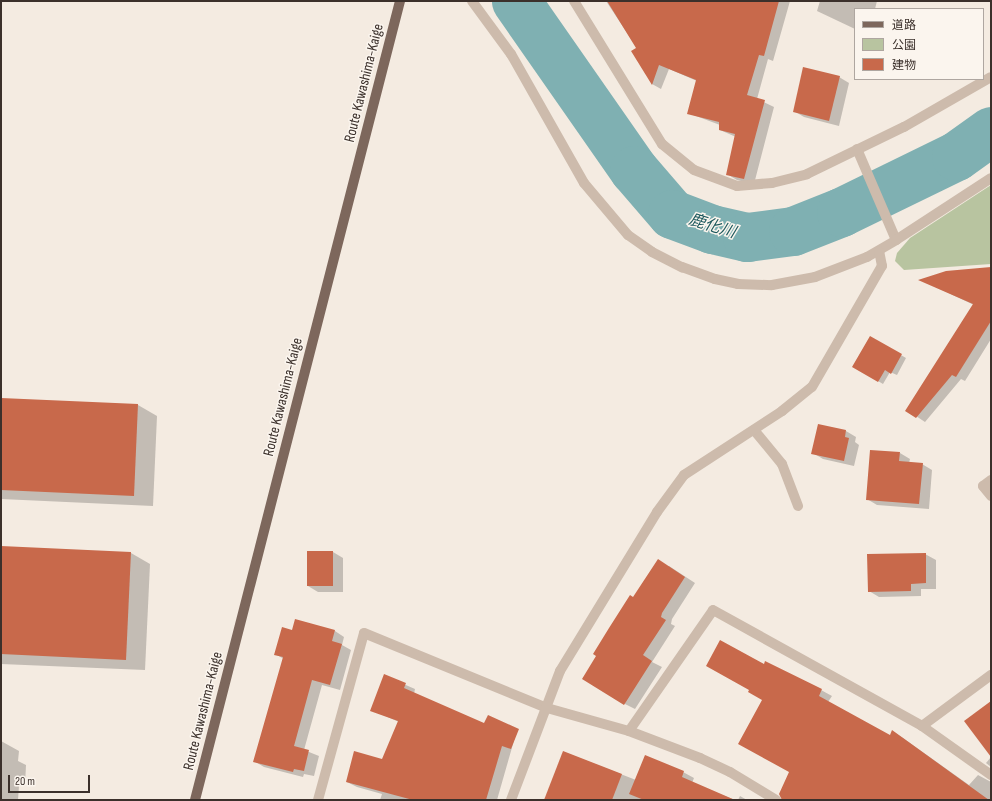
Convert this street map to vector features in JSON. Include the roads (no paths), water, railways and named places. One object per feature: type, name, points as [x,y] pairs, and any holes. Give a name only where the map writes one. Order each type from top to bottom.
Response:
[{"type":"main road","name":"Route Kawashima-Kaige","points":[[196,800],[400,1]]},
{"type":"street","points":[[472,1],[511,54],[584,183],[628,235],[652,252],[715,280],[738,284],[772,284],[815,277],[879,251],[894,236],[991,178]]},
{"type":"street","points":[[574,1],[662,144],[694,170],[737,186],[772,183],[807,174],[904,127],[991,77]]},
{"type":"street","points":[[857,149],[894,236]]},
{"type":"street","points":[[511,800],[560,671],[657,512],[684,475],[754,430],[812,387],[882,266],[879,251]]},
{"type":"street","points":[[754,430],[782,464],[798,506]]},
{"type":"street","points":[[991,480],[983,486],[991,496]]},
{"type":"street","points":[[629,731],[713,610],[922,726],[991,775]]},
{"type":"street","points":[[318,800],[364,633],[547,708],[629,731],[700,758],[730,772],[776,800]]},
{"type":"street","points":[[922,726],[991,675]]},
{"type":"waterway","name":"鹿化川","points":[[516,1],[634,170],[672,214],[712,229],[747,237],[793,231],[841,212],[956,156],[991,131]]}]
